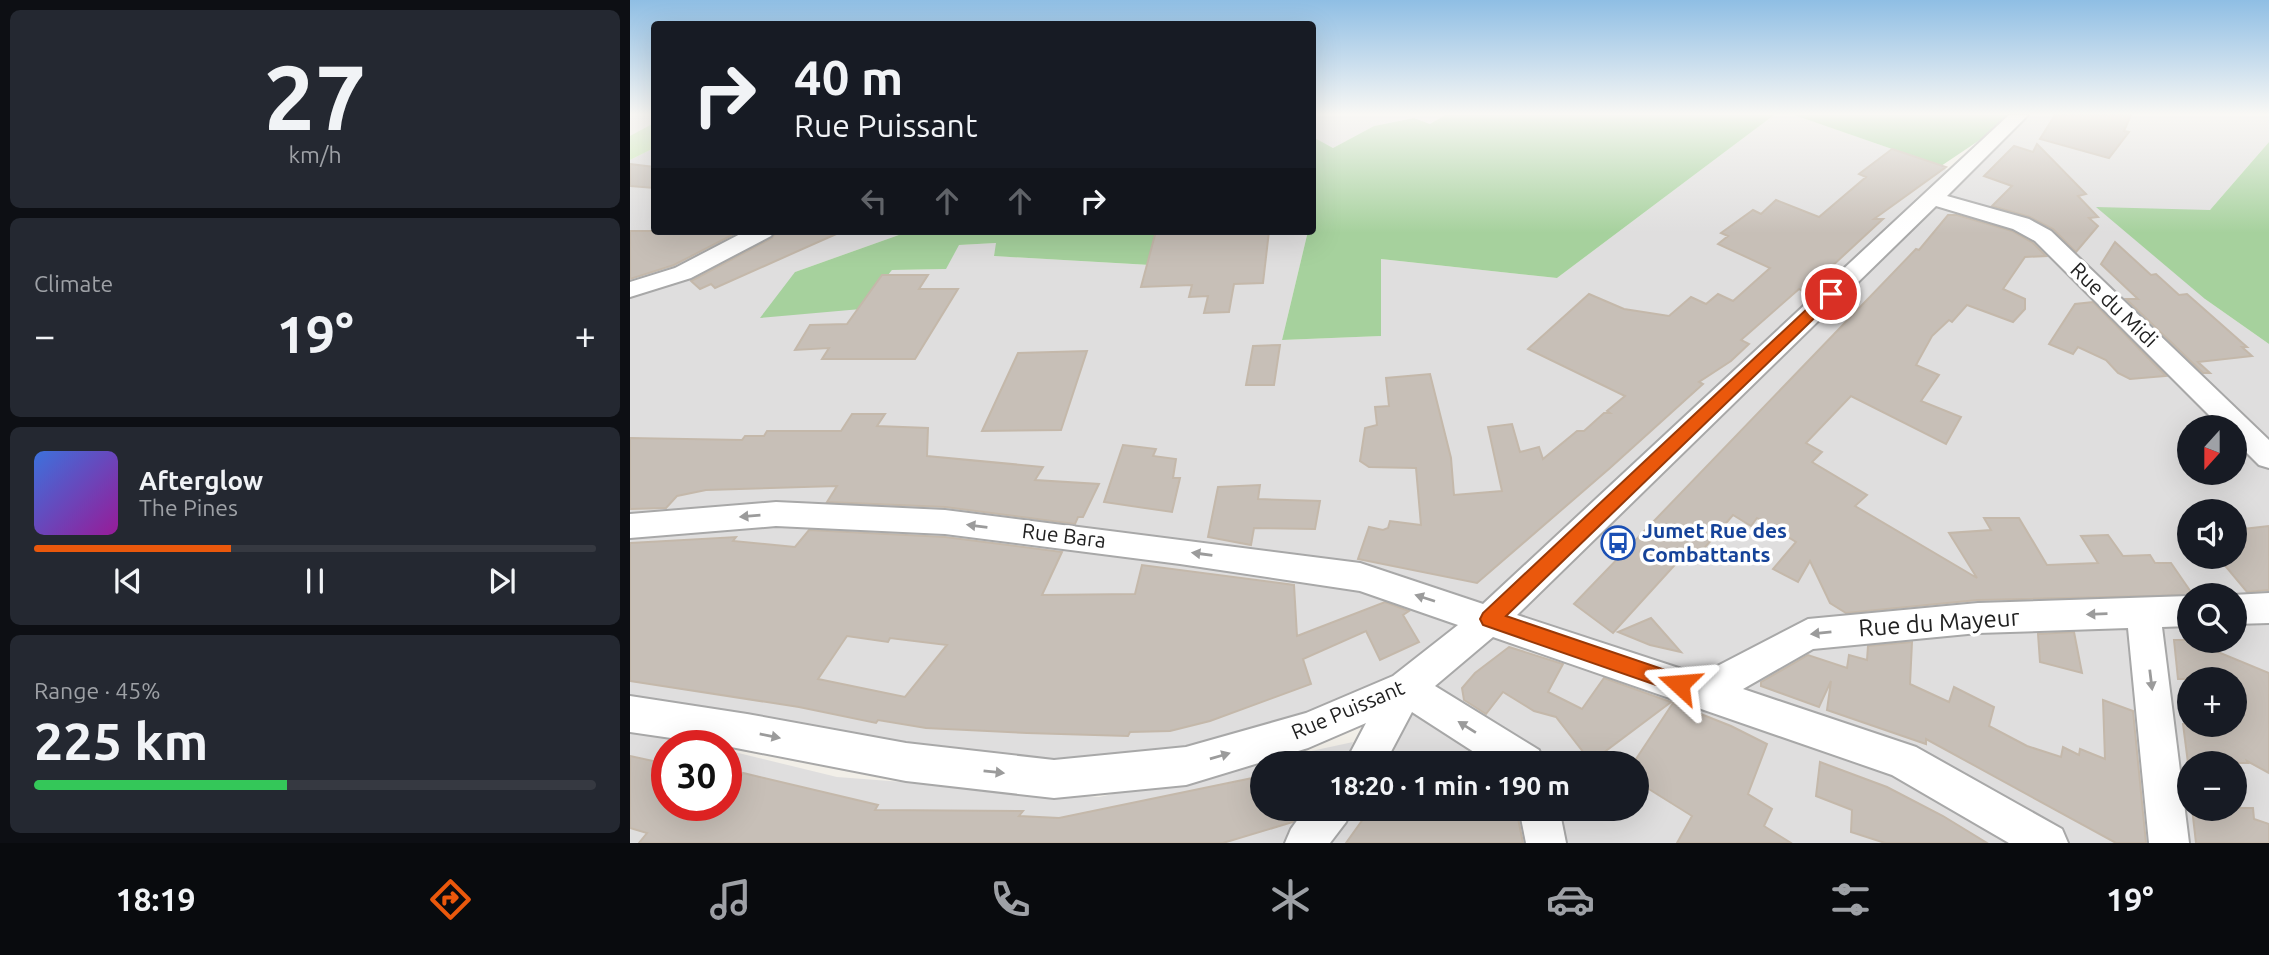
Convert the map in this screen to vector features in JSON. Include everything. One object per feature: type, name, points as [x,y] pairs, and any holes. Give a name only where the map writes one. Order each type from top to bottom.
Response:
[{"type":"street","name":"Rue Puissant","points":[[630,714],[747,732],[906,762],[1054,779],[1186,766],[1308,730],[1406,688],[1490,619],[1977,154]]},
{"type":"street","name":"Rue du Midi","points":[[1931,198],[2021,224],[2043,236],[2269,457]]},
{"type":"street","points":[[630,290],[683,273],[755,235]]},
{"type":"street","name":"Rue Bara","points":[[630,526],[776,514],[945,522],[1180,551],[1360,577],[1902,760],[2048,843]]},
{"type":"street","points":[[2247,609],[2269,608]]},
{"type":"street","name":"Rue du Mayeur","points":[[1703,692],[1808,634],[1978,618],[2177,611]]},
{"type":"street","points":[[2143,612],[2169,843]]},
{"type":"street","points":[[1371,751],[1406,688],[1506,751]]},
{"type":"street","points":[[1306,843],[1322,821]]},
{"type":"street","points":[[1542,821],[1546,843]]},
{"type":"shaded area","points":[[641,154],[651,154],[651,235],[739,235],[706,255],[630,289],[630,160]]},
{"type":"shaded area","points":[[1722,154],[1907,154],[1941,166],[1953,175],[1974,154],[2258,154],[2210,210],[2205,299],[2269,344],[2269,843],[630,843],[630,727],[651,732],[651,821],[742,821],[742,754],[837,777],[1099,797],[1250,764],[1250,821],[1649,821],[1649,751],[1371,751],[1405,689],[1236,751],[1002,773],[630,714],[630,290],[750,235],[899,235],[795,272],[861,309],[892,270],[945,269],[958,245],[997,243],[994,256],[1149,265],[1160,235],[1307,235],[1282,340],[1381,336],[1381,259],[1557,278]]},
{"type":"shaded area","points":[[1353,742],[1350,751],[1311,751]]},
{"type":"green space","points":[[630,154],[641,154],[630,160]]},
{"type":"green space","points":[[1316,154],[1722,154],[1557,278],[1381,259],[1381,336],[1282,340],[1307,235],[1316,235]]},
{"type":"green space","points":[[1907,154],[1958,154],[1941,166]]},
{"type":"green space","points":[[2258,154],[2269,154],[2269,344],[2205,299],[2096,207],[2210,210]]},
{"type":"green space","points":[[899,235],[1161,235],[1150,265],[994,256],[996,243],[959,245],[946,269],[892,270],[861,309],[760,318],[795,272]]},
{"type":"building","points":[[1885,154],[1908,154],[1946,167],[1874,219],[1883,219],[1804,292],[1799,289],[1741,340],[1749,344],[1731,361],[1699,382],[1703,384],[1477,583],[1358,559],[1369,527],[1383,530],[1388,528],[1390,521],[1421,525],[1416,468],[1369,467],[1360,461],[1365,428],[1377,425],[1375,407],[1389,406],[1386,378],[1430,374],[1451,458],[1454,495],[1502,491],[1488,427],[1512,424],[1520,452],[1539,447],[1543,459],[1577,431],[1584,431],[1604,413],[1610,413],[1607,411],[1625,396],[1528,349],[1589,294],[1624,309],[1669,316],[1691,297],[1706,304],[1718,294],[1733,301],[1770,268],[1718,244],[1728,236],[1721,233],[1753,210],[1761,214],[1776,200],[1819,217],[1866,177],[1859,174]]},
{"type":"building","points":[[2006,154],[2047,154],[2086,194],[2078,196],[2098,217],[2089,218],[2098,226],[2076,252],[2053,229],[2030,217],[1992,206],[2012,186],[1984,176]]},
{"type":"building","points":[[630,164],[651,167],[651,188],[630,186]]},
{"type":"building","points":[[1948,215],[1957,215],[2012,231],[2033,243],[2046,256],[2025,257],[2003,289],[2025,299],[2025,309],[2013,322],[1967,305],[1952,322],[1949,320],[1932,336],[1916,365],[1939,375],[1921,401],[1961,417],[1946,444],[1851,396],[1806,443],[1822,452],[1812,462],[1867,495],[1855,506],[1977,578],[1949,533],[1991,530],[1984,518],[2019,518],[2047,565],[2098,563],[2081,536],[2108,535],[2123,556],[2150,555],[2155,563],[2171,563],[2185,583],[2177,583],[2177,595],[1978,600],[1846,613],[1830,603],[1810,561],[1798,582],[1773,569],[1796,542],[1757,518],[1751,526],[1733,515],[1700,553],[1692,546],[1613,633],[1574,604],[1916,249],[1919,250]]},
{"type":"building","points":[[630,231],[651,231],[651,235],[732,235],[674,265],[630,279]]},
{"type":"building","points":[[774,235],[834,235],[715,288],[711,284],[700,289],[691,281]]},
{"type":"building","points":[[1155,235],[1269,235],[1263,283],[1234,284],[1229,312],[1204,313],[1208,296],[1189,297],[1192,285],[1141,287]]},
{"type":"building","points":[[2115,242],[2151,275],[2156,274],[2179,295],[2187,294],[2247,347],[2242,347],[2252,356],[2198,362],[2210,373],[2203,373],[2126,299],[2138,299],[2101,264]]},
{"type":"building","points":[[882,275],[928,275],[919,289],[958,289],[915,359],[822,359],[829,348],[795,350],[810,325],[847,324]]},
{"type":"building","points":[[2093,302],[2166,376],[2130,379],[2118,373],[2106,360],[2078,347],[2073,354],[2049,344],[2075,304]]},
{"type":"building","points":[[1280,345],[1274,385],[1246,385],[1253,346]]},
{"type":"building","points":[[1087,351],[1061,430],[982,431],[1018,353]]},
{"type":"building","points":[[852,414],[885,414],[877,426],[928,428],[927,456],[1043,467],[1035,480],[1099,484],[1083,517],[1078,517],[1075,524],[945,507],[827,502],[837,486],[706,490],[677,496],[666,508],[630,509],[630,438],[742,440],[745,436],[764,436],[767,431],[841,431]]},
{"type":"building","points":[[1123,445],[1156,449],[1153,456],[1176,459],[1173,478],[1180,478],[1172,512],[1104,502]]},
{"type":"building","points":[[1260,485],[1258,499],[1320,501],[1315,529],[1254,528],[1251,545],[1208,537],[1218,487]]},
{"type":"building","points":[[2269,526],[2269,590],[2247,592],[2247,583],[2240,583],[2228,569],[2247,569],[2247,529]]},
{"type":"building","points":[[809,530],[945,537],[1062,552],[1042,595],[1135,594],[1142,565],[1294,585],[1297,636],[1385,602],[1409,611],[1403,615],[1419,642],[1380,660],[1366,631],[1303,659],[1311,684],[1210,721],[1170,731],[1130,732],[1128,736],[926,728],[878,720],[876,723],[799,707],[630,681],[630,543],[736,537],[733,541],[795,547]],"holes":[[[847,636],[888,642],[890,638],[947,645],[905,697],[818,679]]]},
{"type":"building","points":[[1651,618],[1681,652],[1650,645],[1618,632]]},
{"type":"building","points":[[2074,632],[2082,673],[2040,662],[2038,634]]},
{"type":"building","points":[[2174,640],[2177,640],[2177,653],[2221,653],[2269,673],[2269,773],[2247,761],[2247,751],[2186,751],[2185,737],[2247,737],[2247,667],[2177,667],[2177,669]]},
{"type":"building","points":[[1912,642],[1910,684],[1949,702],[1954,687],[1994,707],[1989,726],[2027,746],[2061,757],[2063,747],[2079,755],[2080,749],[2105,759],[2103,700],[2133,711],[2146,843],[2116,843],[1926,739],[1926,744],[1827,710],[1831,681],[1819,707],[1761,686],[1761,682],[1808,655],[1847,668],[1849,655],[1867,660],[1868,646]]},
{"type":"building","points":[[1509,647],[1563,664],[1548,692],[1582,709],[1604,678],[1671,702],[1606,751],[1582,751],[1556,717],[1534,711],[1503,692],[1486,714],[1464,700],[1462,688],[1475,673]]},
{"type":"building","points":[[1673,703],[1731,726],[1767,744],[1748,794],[1772,809],[1764,826],[1791,843],[1677,843],[1692,816],[1649,789],[1649,751],[1641,751]]},
{"type":"building","points":[[630,756],[651,761],[651,821],[742,821],[743,773],[878,805],[875,810],[1023,811],[1019,816],[1059,818],[1250,778],[1250,821],[1294,821],[1223,843],[639,843],[647,833],[630,828]]},
{"type":"building","points":[[1820,762],[1887,787],[1987,843],[1885,843],[1851,832],[1852,810],[1816,796]]},
{"type":"building","points":[[2247,808],[2253,808],[2254,819],[2269,824],[2269,843],[2196,843],[2193,821],[2247,821]]},
{"type":"building","points":[[1362,821],[1519,821],[1523,843],[1346,843]]},
{"type":"place","name":"Jumet Rue des Combattants","points":[[1618,543]]},
{"type":"route","points":[[1679,684],[1490,619],[1831,294]]}]
